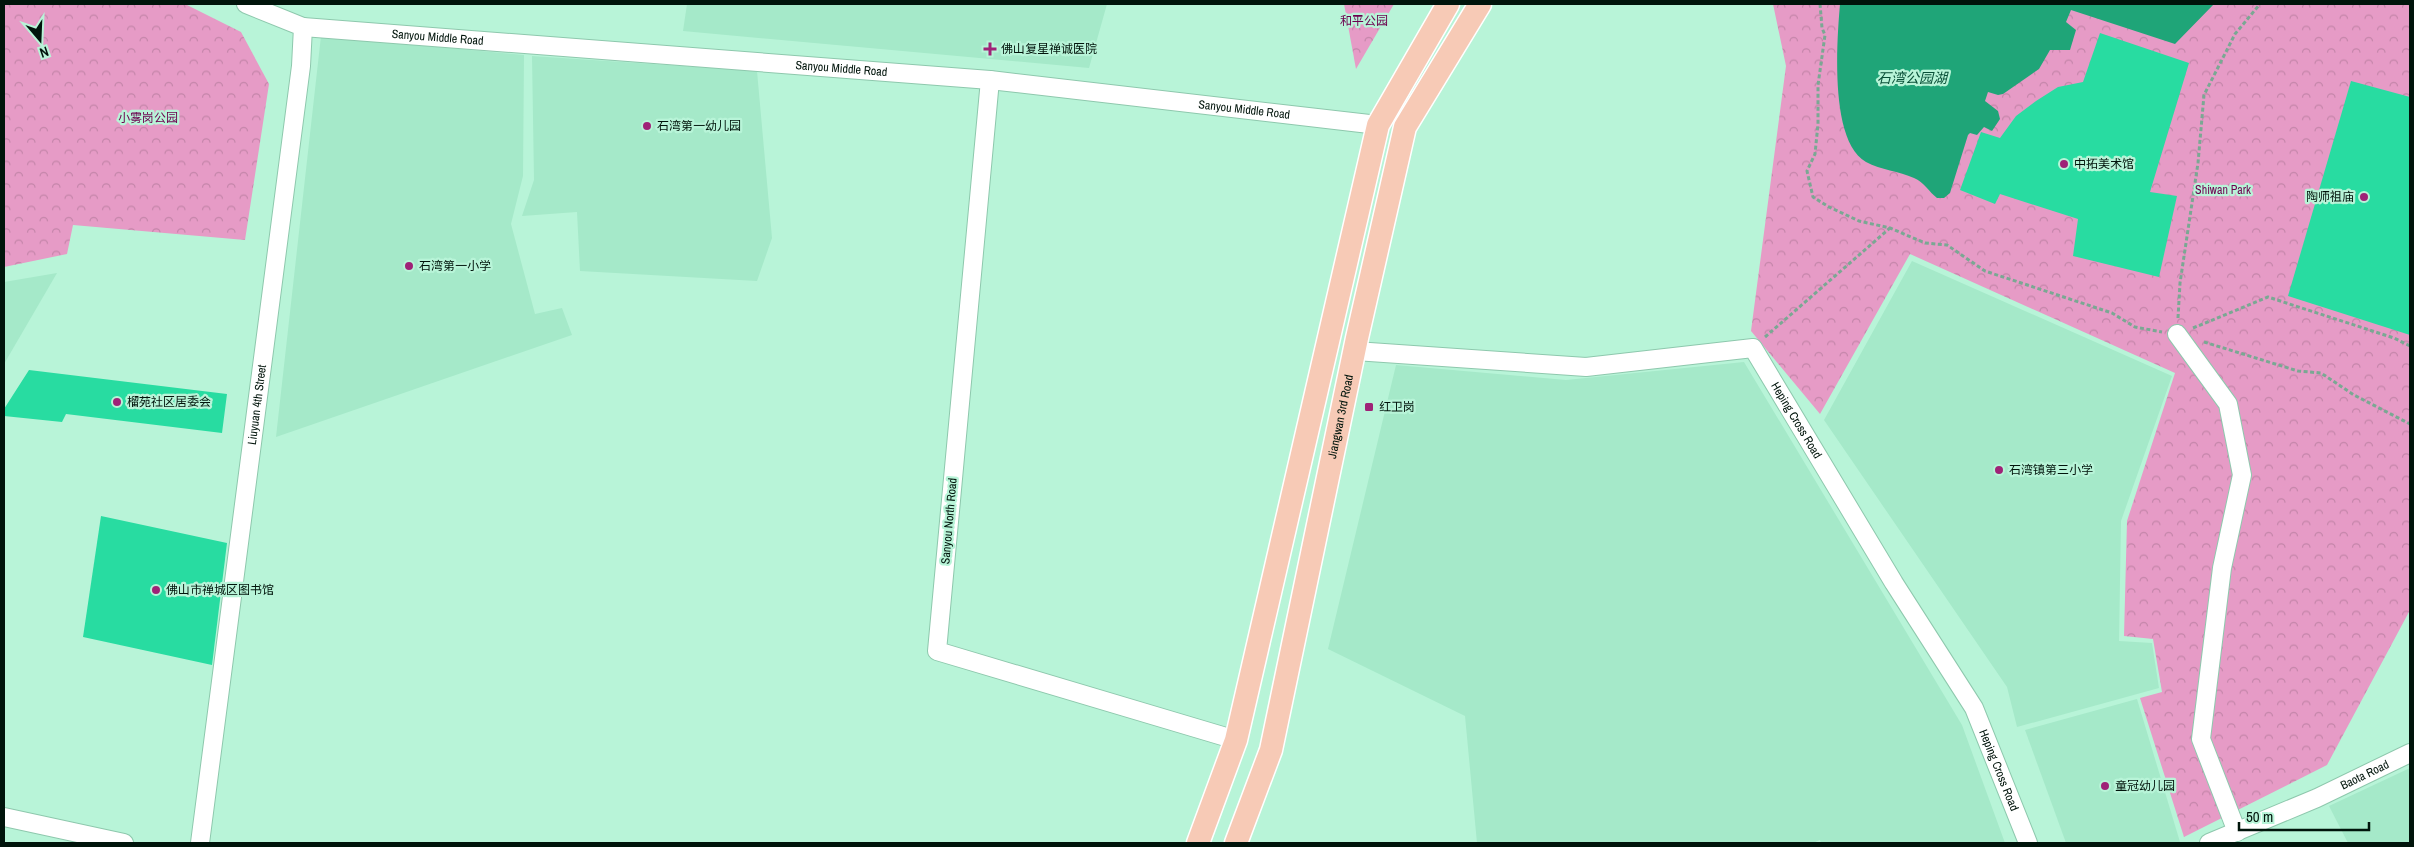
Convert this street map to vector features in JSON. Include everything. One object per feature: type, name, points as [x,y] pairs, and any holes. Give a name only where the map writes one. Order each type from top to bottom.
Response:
[{"type":"main road","points":[[1198,843],[1236,740],[1378,125],[1448,4]]},
{"type":"main road","name":"Jiangwan 3rd Road","points":[[1236,843],[1270,750],[1405,127],[1480,4]]},
{"type":"street","points":[[246,4],[303,27]]},
{"type":"street","name":"Sanyou Middle Road","points":[[303,27],[990,80],[1378,125]]},
{"type":"street","name":"Liuyuan 4th Street","points":[[200,843],[300,76],[303,27]]},
{"type":"street","name":"Sanyou North Road","points":[[990,80],[937,651],[1236,740]]},
{"type":"street","points":[[2177,334],[2228,404],[2242,475],[2222,568],[2200,738],[2237,832]]},
{"type":"street","points":[[1355,351],[1586,367],[1754,348]]},
{"type":"street","name":"Heping Cross Road","points":[[1754,348],[1894,583],[1974,708],[2028,843]]},
{"type":"street","name":"Baota Road","points":[[2209,843],[2318,798],[2410,753]]},
{"type":"street","points":[[4,817],[124,843]]},
{"type":"path","points":[[1820,4],[1822,28],[1825,35],[1818,85],[1818,124],[1815,154],[1807,171],[1813,197],[1859,221],[1890,228],[1924,243],[1947,245],[1985,271],[2112,314],[2135,327],[2177,334],[2298,371],[2322,373],[2362,399],[2410,424]]},
{"type":"path","points":[[2177,334],[2180,282],[2198,163],[2204,94],[2235,34],[2260,4]]},
{"type":"path","points":[[1754,348],[1890,228]]},
{"type":"path","points":[[2177,334],[2268,297],[2394,338],[2410,346]]},
{"type":"shaded area","name":"佛山复星禅诚医院","points":[[687,4],[1107,4],[1089,68],[683,31]]},
{"type":"shaded area","name":"石湾第一小学","points":[[321,36],[524,55],[523,176],[511,224],[535,314],[562,308],[572,335],[276,437]]},
{"type":"shaded area","name":"石湾第一幼儿园","points":[[532,56],[757,71],[772,238],[757,281],[580,271],[577,212],[522,216],[534,180]]},
{"type":"shaded area","name":"石湾镇第三小学","points":[[1912,261],[2172,376],[2121,521],[2119,641],[2152,643],[2159,688],[2017,727],[2007,687],[1824,420]]},
{"type":"shaded area","points":[[57,273],[4,364],[4,282]]},
{"type":"shaded area","points":[[1744,362],[1962,725],[2005,843],[1821,843],[1820,840],[1813,843],[1477,843],[1465,716],[1328,649],[1396,365],[1566,380]]},
{"type":"shaded area","name":"童冠幼儿园","points":[[2137,699],[2180,842],[2066,843],[2025,730]]},
{"type":"shaded area","points":[[2410,768],[2410,843],[2348,843],[2329,806]]},
{"type":"green space","name":"小雾岗公园","points":[[4,4],[187,5],[241,32],[269,84],[245,240],[73,225],[67,254],[4,267]]},
{"type":"green space","name":"和平公园","points":[[1344,4],[1394,4],[1356,69]]},
{"type":"green space","name":"Shiwan Park","points":[[1773,4],[2410,4],[2410,610],[2327,765],[2184,837],[2140,698],[2162,692],[2153,639],[2124,636],[2127,521],[2175,373],[1910,254],[1820,414],[1751,331],[1786,66]]},
{"type":"water","name":"石湾公园湖","points":[[1840,4],[2214,4],[2175,44],[2071,10],[2066,22],[2076,30],[2070,50],[2050,50],[2039,69],[2003,94],[1998,95],[1988,92],[1985,101],[1998,111],[2000,119],[1992,131],[1984,127],[1977,135],[1970,133],[1968,135],[1950,193],[1944,198],[1937,198],[1918,180],[1872,165],[1854,151],[1846,134],[1838,89],[1837,64]]},
{"type":"building","name":"中拓美术馆","points":[[2100,33],[2189,63],[2150,192],[2177,196],[2159,277],[2073,256],[2078,219],[2000,194],[1995,204],[1960,190],[1981,132],[2000,138],[2016,116],[2036,101],[2058,87],[2083,82]]},
{"type":"building","name":"陶师祖庙","points":[[2351,81],[2410,97],[2410,335],[2288,296]]},
{"type":"building","name":"榴苑社区居委会","points":[[29,370],[227,394],[222,433],[66,414],[62,422],[4,416],[4,409]]},
{"type":"building","name":"佛山市禅城区图书馆","points":[[101,516],[227,543],[212,665],[83,637]]},
{"type":"place","name":"佛山复星禅诚医院","points":[[990,49]]},
{"type":"place","name":"石湾第一幼儿园","points":[[647,126]]},
{"type":"place","name":"中拓美术馆","points":[[2064,164]]},
{"type":"place","name":"陶师祖庙","points":[[2364,197]]},
{"type":"place","name":"石湾第一小学","points":[[409,266]]},
{"type":"place","name":"榴苑社区居委会","points":[[117,402]]},
{"type":"place","name":"红卫岗","points":[[1369,407]]},
{"type":"place","name":"石湾镇第三小学","points":[[1999,470]]},
{"type":"place","name":"佛山市禅城区图书馆","points":[[156,590]]},
{"type":"place","name":"童冠幼儿园","points":[[2105,786]]}]
